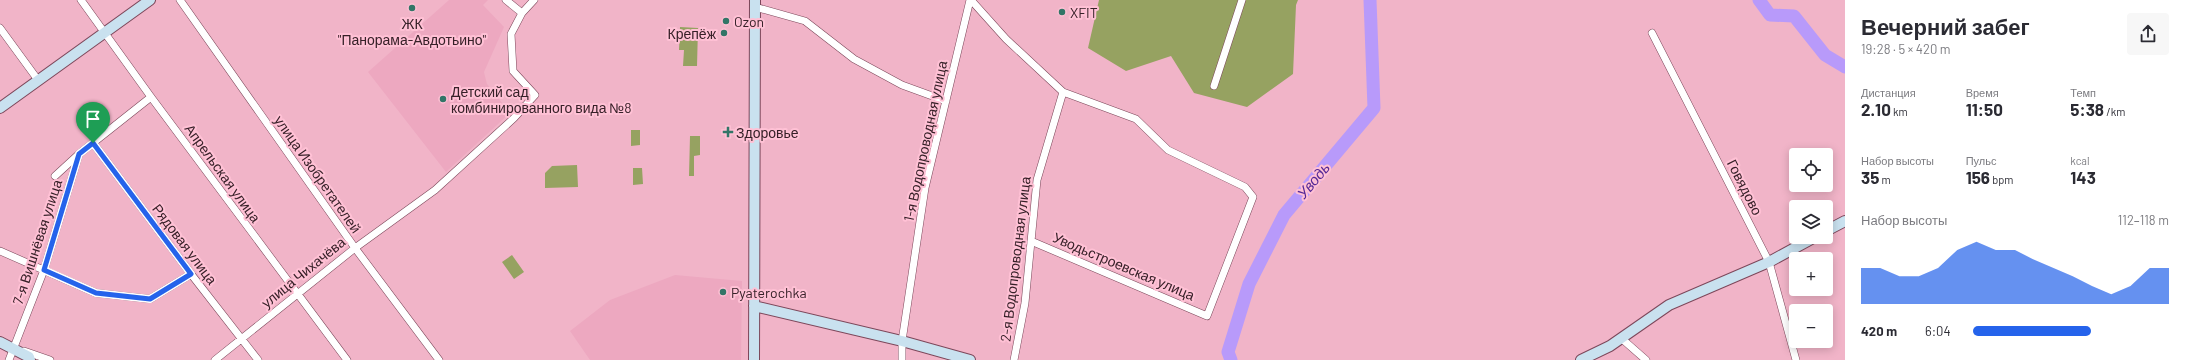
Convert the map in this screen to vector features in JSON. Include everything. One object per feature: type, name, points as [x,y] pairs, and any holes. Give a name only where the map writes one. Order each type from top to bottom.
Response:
[{"type":"main road","points":[[0,108],[150,0]]},
{"type":"main road","points":[[754,360],[755,4]]},
{"type":"main road","points":[[1833,227],[1845,221]]},
{"type":"main road","points":[[1581,360],[1610,346],[1669,305],[1769,262],[1802,244]]},
{"type":"main road","points":[[754,306],[902,341],[970,360]]},
{"type":"main road","points":[[0,342],[13,347],[29,357],[30,360]]},
{"type":"street","name":"Апрельская улица","points":[[81,0],[106,32],[151,97],[296,294],[347,360]]},
{"type":"street","name":"улица Изобретателей","points":[[180,0],[355,248],[439,360]]},
{"type":"street","points":[[506,0],[522,13],[534,0]]},
{"type":"street","points":[[970,0],[1006,39],[1063,92]]},
{"type":"street","name":"1-я Водопроводная улица","points":[[902,360],[902,341],[925,188],[970,0]]},
{"type":"street","points":[[1214,86],[1242,0]]},
{"type":"street","points":[[755,4],[805,21],[854,60],[902,85],[946,101]]},
{"type":"street","name":"улица Чихачёва","points":[[215,360],[355,248],[448,179],[514,118],[535,95],[513,71],[511,34],[522,13]]},
{"type":"street","points":[[0,28],[38,80]]},
{"type":"street","name":"Говядово","points":[[1652,33],[1769,262],[1796,360]]},
{"type":"street","name":"2-я Водопроводная улица","points":[[1014,360],[1025,304],[1036,180],[1063,92]]},
{"type":"street","name":"Уводьстроевская улица","points":[[1031,241],[1207,316],[1253,197],[1245,187],[1168,150],[1136,119],[1063,92]]},
{"type":"street","points":[[55,176],[79,154],[151,97]]},
{"type":"street","name":"Рядовая улица","points":[[93,143],[191,274],[258,360]]},
{"type":"street","name":"7-я Вишнёвая улица","points":[[9,360],[44,270],[79,154]]},
{"type":"street","points":[[0,251],[96,293],[150,299],[191,274]]},
{"type":"street","points":[[1621,338],[1646,360]]},
{"type":"street","points":[[13,347],[50,360]]},
{"type":"shaded area","name":"Детский сад комбинированного вида №8","points":[[449,0],[488,0],[483,5],[504,27],[484,72],[487,84],[510,113],[446,172],[368,72]]},
{"type":"shaded area","points":[[675,275],[742,281],[741,360],[590,360],[570,331],[610,300]]},
{"type":"green space","points":[[1099,0],[1298,0],[1296,5],[1293,74],[1247,107],[1194,93],[1171,56],[1126,71],[1088,48]]},
{"type":"green space","points":[[680,27],[698,28],[697,66],[683,66],[684,50],[679,50]]},
{"type":"green space","points":[[631,130],[640,130],[640,145],[631,146]]},
{"type":"green space","points":[[690,136],[700,136],[700,155],[694,156],[694,176],[689,176]]},
{"type":"green space","points":[[577,165],[578,187],[545,188],[545,173],[552,166]]},
{"type":"green space","points":[[633,168],[642,168],[643,184],[633,185]]},
{"type":"green space","points":[[512,255],[524,272],[514,279],[502,262]]},
{"type":"waterway","name":"Уводь","points":[[1231,360],[1228,352],[1249,284],[1284,215],[1374,108],[1370,0]]},
{"type":"waterway","points":[[1759,0],[1770,15],[1794,16],[1825,55],[1845,67]]},
{"type":"place","name":"ЖК \"Панорама-Авдотьино\"","points":[[412,8]]},
{"type":"place","name":"XFIT","points":[[1062,12]]},
{"type":"place","name":"Ozon","points":[[726,21]]},
{"type":"place","name":"Крепёж","points":[[724,33]]},
{"type":"place","name":"Детский сад комбинированного вида №8","points":[[443,99]]},
{"type":"place","name":"Здоровье","points":[[728,132]]},
{"type":"place","name":"Pyaterochka","points":[[723,292]]},
{"type":"route","points":[[93,143],[191,274],[150,299],[96,293],[44,270],[79,154],[93,143]]}]
